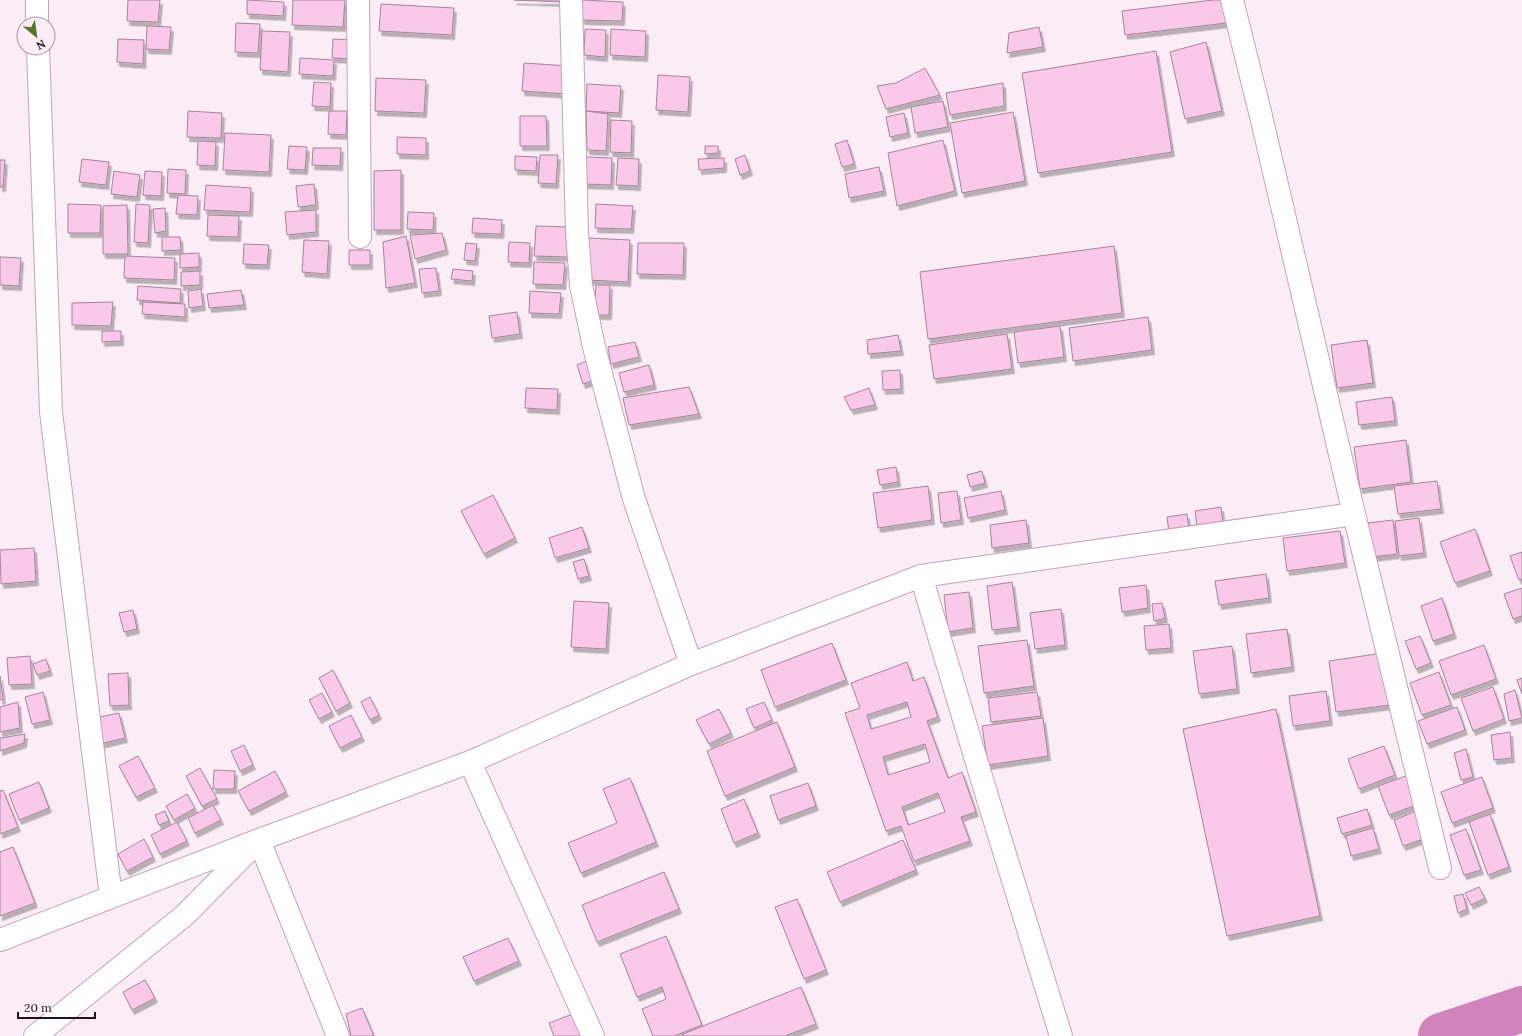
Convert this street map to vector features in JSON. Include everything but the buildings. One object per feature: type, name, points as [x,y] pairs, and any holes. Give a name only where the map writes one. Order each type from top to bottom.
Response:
[{"type":"street","points":[[37,0],[38,16]]},
{"type":"street","points":[[358,0],[360,237]]},
{"type":"street","points":[[571,0],[580,285],[594,347],[634,498],[691,664]]},
{"type":"street","points":[[1232,0],[1440,868]]},
{"type":"street","points":[[38,56],[51,412],[110,897]]},
{"type":"street","points":[[0,940],[259,840],[470,762],[691,664],[921,576],[1354,514]]},
{"type":"street","points":[[921,576],[982,783],[1061,1036]]},
{"type":"street","points":[[470,762],[593,1036]]},
{"type":"street","points":[[35,1036],[185,915],[259,840]]},
{"type":"street","points":[[259,840],[338,1036]]},
{"type":"waterway","points":[[1441,1036],[1522,1009]]}]
